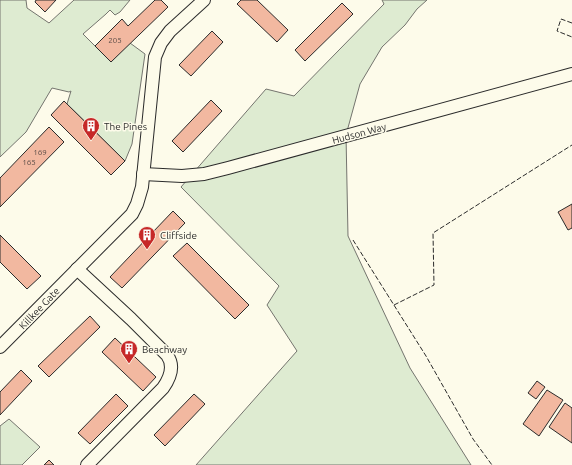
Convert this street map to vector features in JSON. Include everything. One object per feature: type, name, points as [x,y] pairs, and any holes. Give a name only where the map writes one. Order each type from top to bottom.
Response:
[{"type":"street","name":"Killkee Gate","points":[[0,347],[132,214],[137,204],[142,186],[155,57],[161,44],[170,31],[204,0]]},
{"type":"street","name":"Hudson Way","points":[[143,174],[182,176],[204,174],[404,121],[572,74]]},
{"type":"street","points":[[77,269],[131,319],[167,355],[171,362],[170,375],[163,388],[87,465]]},
{"type":"green space","points":[[0,0],[26,0],[27,8],[49,23],[74,0],[130,0],[120,12],[115,15],[110,10],[83,34],[111,62],[130,43],[145,54],[132,144],[125,161],[67,104],[71,91],[69,92],[52,88],[26,132],[0,157]]},
{"type":"green space","points":[[382,0],[427,0],[417,9],[405,25],[382,47],[360,84],[346,135],[348,236],[410,368],[471,465],[196,465],[297,351],[267,305],[279,286],[181,187],[266,89],[294,96],[384,4]]},
{"type":"green space","points":[[9,419],[40,447],[22,465],[0,465],[0,426]]},
{"type":"building","points":[[36,0],[56,0],[45,12],[35,2]]},
{"type":"building","points":[[155,0],[161,0],[168,7],[111,62],[95,46],[122,19],[128,26]]},
{"type":"building","points":[[241,0],[257,0],[288,30],[277,42],[237,4]]},
{"type":"building","points":[[342,3],[353,14],[305,61],[295,50]]},
{"type":"building","points":[[212,31],[223,42],[191,76],[179,65]]},
{"type":"building","points":[[211,100],[222,111],[183,152],[172,141]]},
{"type":"building","name":"The Pines","points":[[64,101],[125,161],[111,175],[51,115]]},
{"type":"building","points":[[49,127],[64,142],[0,207],[0,178]]},
{"type":"building","points":[[572,204],[572,228],[568,230],[558,212]]},
{"type":"building","name":"Cliffside","points":[[173,211],[185,223],[122,288],[110,277]]},
{"type":"building","points":[[0,235],[41,276],[27,289],[0,262]]},
{"type":"building","points":[[187,243],[249,305],[235,319],[173,256]]},
{"type":"building","points":[[90,316],[100,327],[49,377],[38,366]]},
{"type":"building","name":"Beachway","points":[[115,338],[156,377],[143,391],[102,352]]},
{"type":"building","points":[[21,370],[32,381],[0,415],[0,392]]},
{"type":"building","points":[[537,381],[545,387],[536,399],[528,393]]},
{"type":"building","points":[[547,390],[563,400],[539,436],[523,424]]},
{"type":"building","points":[[116,394],[128,406],[90,444],[78,433]]},
{"type":"building","points":[[194,394],[205,404],[165,446],[154,435]]},
{"type":"building","points":[[565,403],[572,408],[572,443],[549,427]]},
{"type":"building","points":[[49,460],[54,465],[44,465]]},
{"type":"fence","points":[[572,23],[561,19],[557,31],[572,37]]},
{"type":"fence","points":[[394,305],[434,285],[433,233],[572,145]]},
{"type":"fence","points":[[353,240],[426,356],[473,439],[492,465]]},
{"type":"place","name":"The Pines","points":[[91,141]]},
{"type":"place","name":"Cliffside","points":[[147,250]]},
{"type":"place","name":"Beachway","points":[[129,364]]}]
